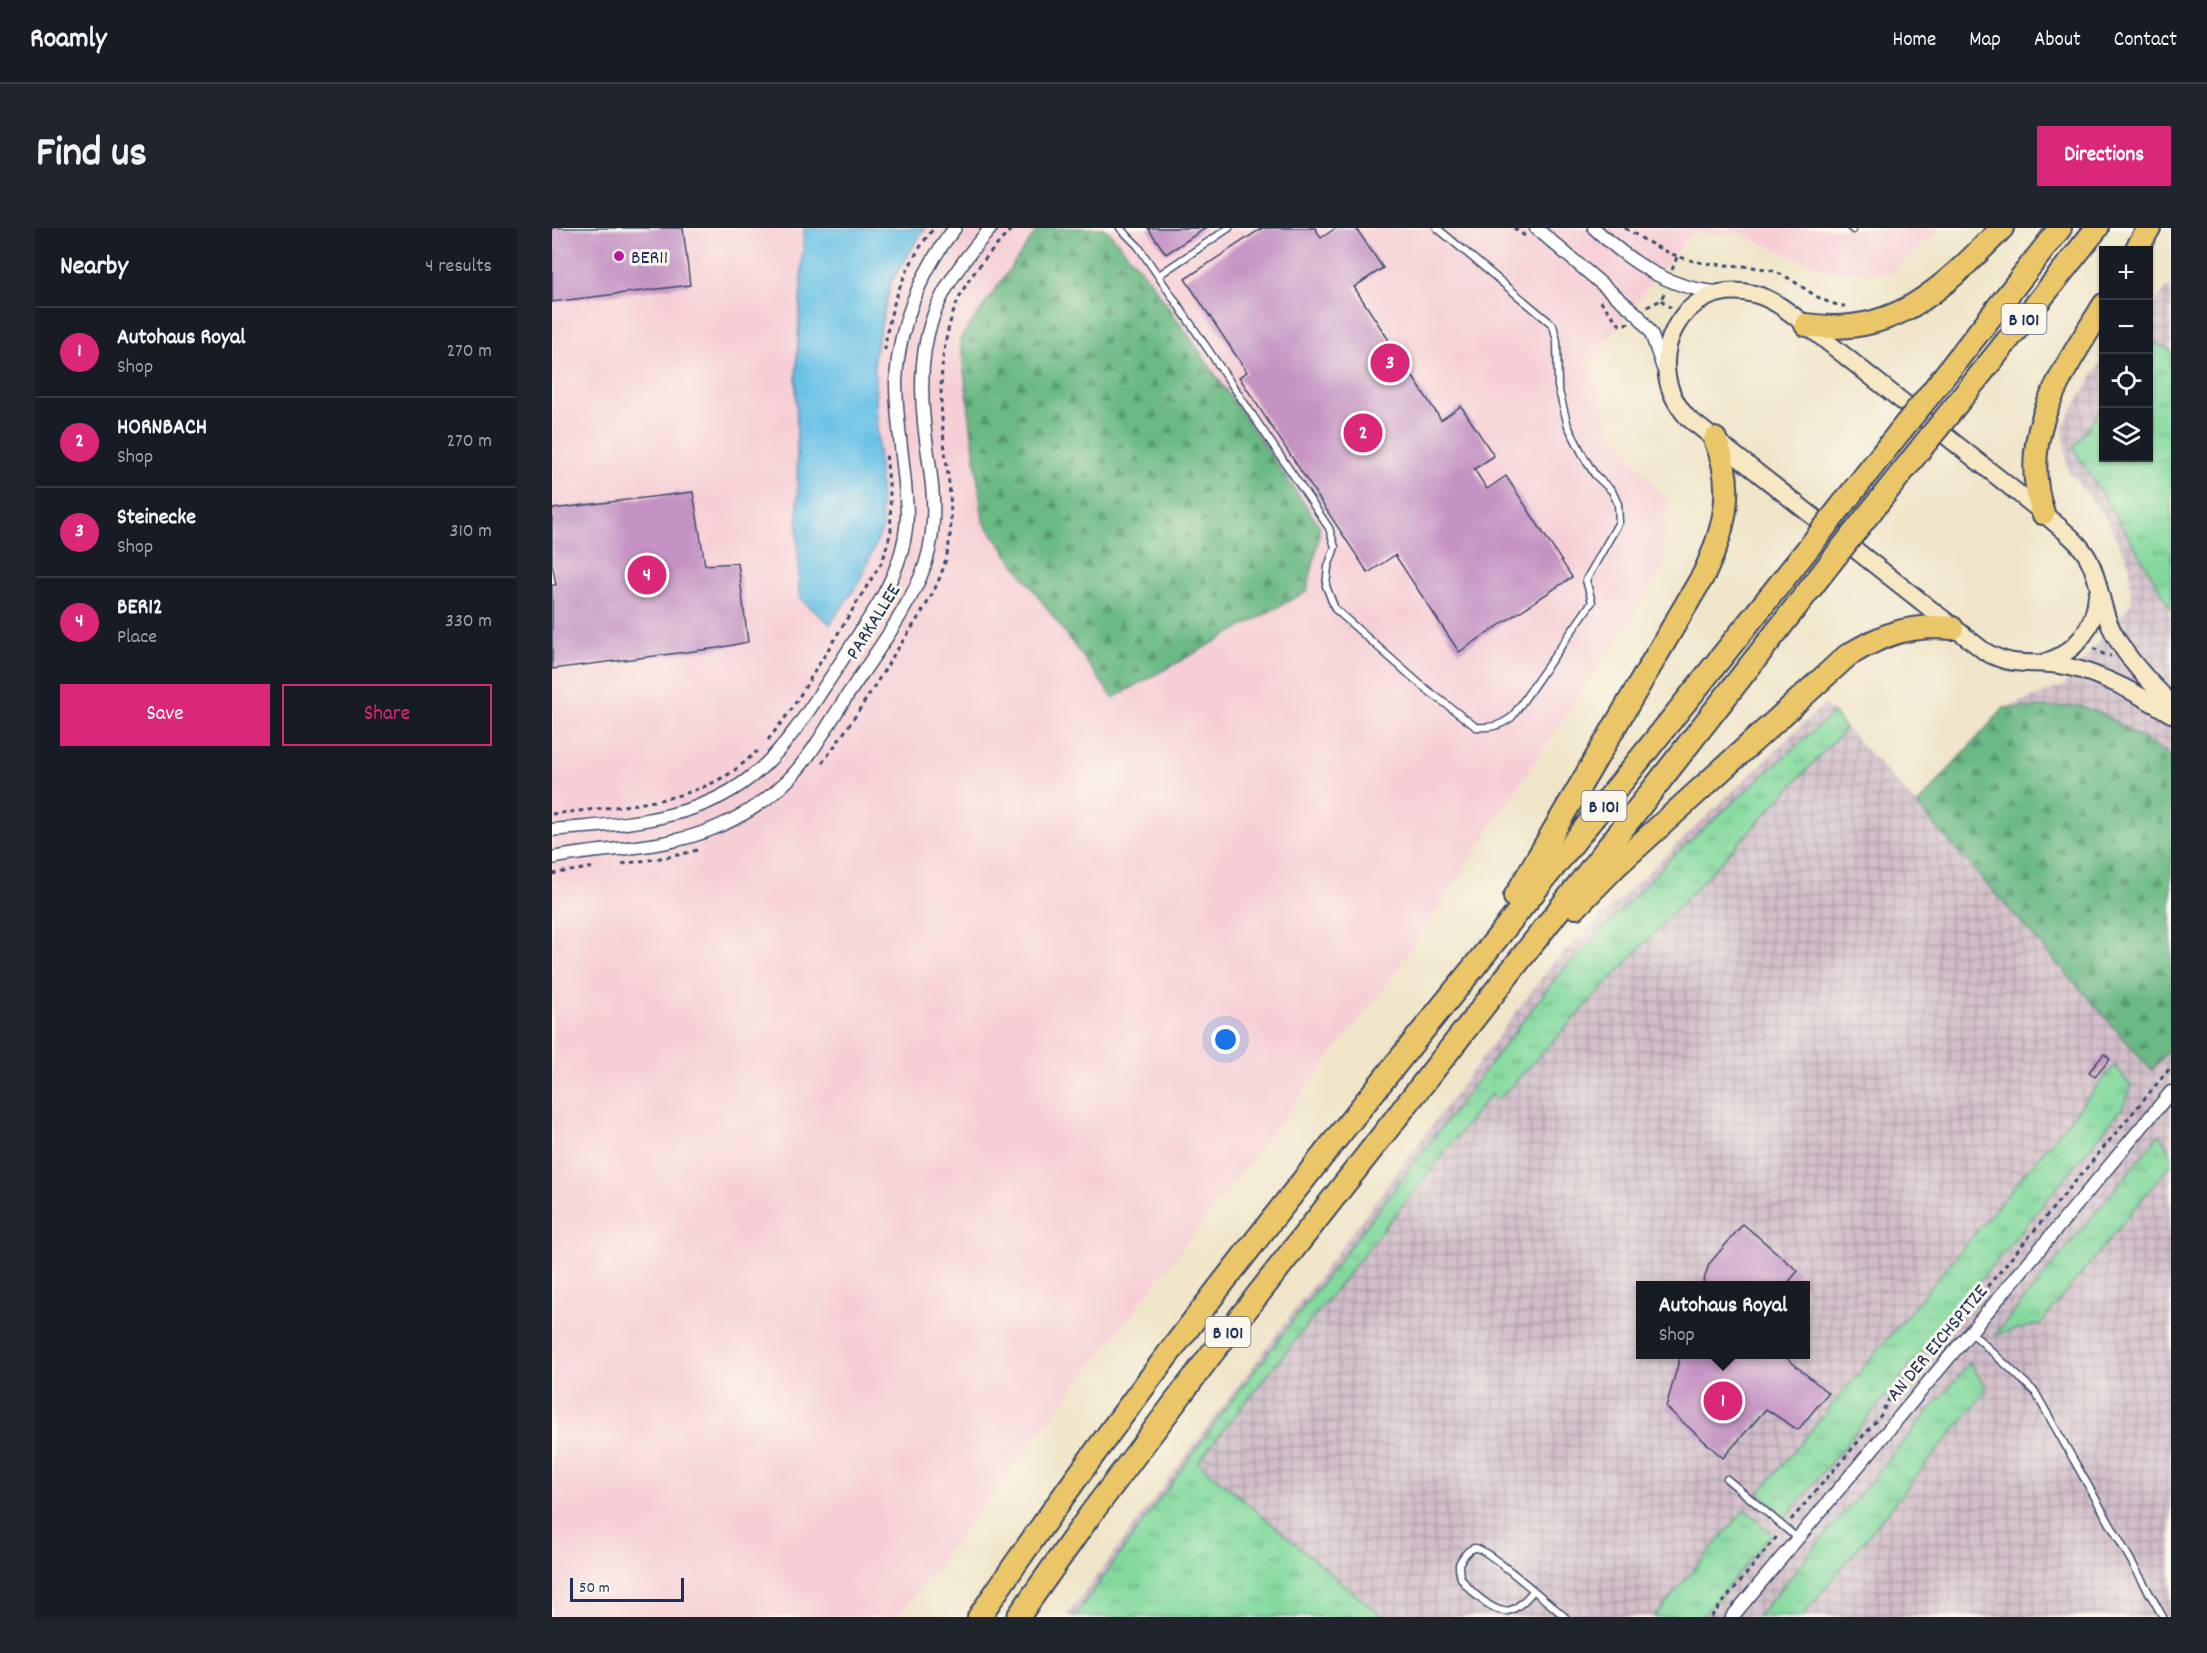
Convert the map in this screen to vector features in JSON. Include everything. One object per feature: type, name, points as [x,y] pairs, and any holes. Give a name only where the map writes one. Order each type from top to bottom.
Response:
[{"type":"highway","points":[[1806,325],[1825,328],[1852,327],[1874,322],[1914,305],[1954,276],[2002,228]]},
{"type":"highway","name":"B 101","points":[[979,1617],[1063,1496],[1177,1341],[1395,1065],[1635,768],[2060,228]]},
{"type":"highway","name":"B 101","points":[[1018,1617],[1151,1432],[1853,534],[2097,228]]},
{"type":"highway","points":[[2138,246],[2149,228]]},
{"type":"highway","points":[[2043,513],[2035,482],[2035,464],[2044,413],[2059,380],[2099,312]]},
{"type":"highway","points":[[1395,1065],[1530,873],[1704,574],[1720,535],[1727,494],[1726,469],[1715,440]]},
{"type":"highway","points":[[1456,1040],[1562,921],[1616,866],[1826,673],[1863,646],[1895,632],[1917,627],[1952,628]]},
{"type":"main road","points":[[2171,704],[2140,671],[2119,642],[2106,618],[2091,564],[2080,546],[2043,513],[1806,325],[1774,302],[1747,293],[1728,292],[1704,300],[1682,318],[1666,348],[1665,376],[1670,391],[1681,410],[1715,440],[1952,628],[1996,658],[2022,664],[2066,666],[2100,677],[2134,692],[2171,714]]},
{"type":"main road","points":[[2038,664],[2062,655],[2081,638],[2094,616],[2097,585]]},
{"type":"street","name":"PARKALLEE","points":[[552,830],[650,819],[690,810],[720,798],[769,763],[794,733],[888,588],[903,552],[907,534],[907,507],[897,399],[899,352],[911,306],[924,277],[935,255],[955,228]]},
{"type":"street","name":"PARKALLEE","points":[[552,858],[654,845],[698,835],[718,827],[738,817],[775,791],[790,778],[813,748],[911,597],[927,560],[932,541],[933,502],[922,391],[925,348],[932,319],[943,291],[968,254],[991,228]]},
{"type":"street","points":[[1536,228],[1638,315],[1651,333],[1665,376]]},
{"type":"street","points":[[1594,228],[1632,260],[1669,280],[1695,289],[1728,292]]},
{"type":"street","name":"AN DER EICHSPITZE","points":[[1732,1617],[2171,1092]]},
{"type":"lane","points":[[1120,228],[1138,246],[1159,275],[1329,528],[1335,547],[1328,567],[1326,586],[1335,609],[1421,685],[1476,727],[1501,726],[1512,717],[1592,602],[1586,580],[1619,522],[1618,504],[1612,491],[1590,467],[1568,426],[1558,387],[1557,341],[1553,325],[1437,228]]},
{"type":"lane","points":[[1159,275],[1229,228]]},
{"type":"lane","points":[[1971,1332],[2034,1392],[2163,1617]]},
{"type":"lane","points":[[1727,1479],[1797,1538]]},
{"type":"lane","points":[[1533,1590],[1517,1607],[1499,1611],[1464,1583],[1459,1564],[1468,1551],[1478,1548],[1483,1550],[1533,1590],[1565,1617]]},
{"type":"path","points":[[884,354],[886,332],[906,274],[934,228]]},
{"type":"path","points":[[816,770],[845,731],[925,607],[938,583],[946,561],[950,533],[950,492],[940,378],[942,359],[961,293],[974,273],[1012,228]]},
{"type":"path","points":[[1625,228],[1647,243],[1677,257],[1708,264],[1772,271],[1832,305],[1855,307]]},
{"type":"path","points":[[552,814],[652,802],[686,794],[733,772],[762,747],[791,710],[883,561],[891,531],[886,449]]},
{"type":"path","points":[[2094,649],[2105,655],[2117,654]]},
{"type":"path","points":[[617,864],[674,856],[705,847]]},
{"type":"path","points":[[552,874],[598,866]]},
{"type":"path","points":[[1711,1617],[1881,1415],[1889,1396],[1923,1356],[1936,1348],[2171,1067]]},
{"type":"path","points":[[1900,1384],[1905,1389]]},
{"type":"shaded area","points":[[552,228],[1940,228],[1892,273],[1826,271],[1739,233],[1690,234],[1590,362],[1611,431],[1668,502],[1663,569],[1389,981],[897,1617],[552,1617]]},
{"type":"shaded area","points":[[2171,283],[2171,1617],[1066,1617],[1551,965],[1824,704],[1917,805],[2004,708],[2063,686],[2131,603],[2130,565],[2107,520],[2067,468],[2063,426],[2099,366],[2099,462],[2153,462],[2153,304]]},
{"type":"green space","points":[[1039,228],[1103,228],[1110,233],[1152,283],[1319,525],[1319,538],[1307,591],[1113,698],[983,521],[960,339]]},
{"type":"green space","points":[[2153,343],[2171,350],[2171,609],[2139,553],[2073,448],[2099,412],[2099,462],[2153,462]]},
{"type":"green space","points":[[2081,706],[2104,715],[2171,756],[2171,1046],[2152,1070],[1917,805],[2004,708]]},
{"type":"green space","points":[[1833,713],[1845,729],[1498,1100],[1491,1094],[1198,1462],[1383,1617],[1074,1617],[1226,1408],[1555,979],[1673,856]]},
{"type":"green space","points":[[2115,1065],[2131,1087],[2123,1107],[1786,1517],[1759,1493]]},
{"type":"green space","points":[[2160,1134],[2171,1153],[2171,1164],[2040,1324],[1995,1335]]},
{"type":"green space","points":[[1970,1362],[1987,1390],[1802,1617],[1757,1617]]},
{"type":"green space","points":[[1745,1509],[1772,1534],[1702,1617],[1654,1617]]},
{"type":"water","points":[[804,228],[925,228],[891,282],[874,356],[882,530],[858,584],[830,624],[799,598],[796,379]]},
{"type":"building","name":"BER11","points":[[552,228],[683,228],[690,285],[552,302]]},
{"type":"building","points":[[1148,228],[1206,228],[1166,254]]},
{"type":"building","points":[[1262,228],[1315,228],[1321,238],[1336,228],[1356,228],[1383,268],[1354,287],[1441,420],[1461,406],[1494,456],[1474,469],[1487,489],[1506,476],[1572,577],[1459,652],[1395,555],[1368,573],[1239,377],[1247,372],[1185,279]]},
{"type":"building","points":[[693,492],[705,565],[738,563],[748,642],[718,648],[552,669],[552,585],[556,585],[552,563],[552,509]]},
{"type":"building","points":[[2104,1054],[2110,1059],[2095,1077],[2089,1072]]},
{"type":"building","points":[[1743,1224],[1798,1271],[1789,1281],[1704,1281],[1709,1264]]},
{"type":"building","points":[[1680,1359],[1788,1359],[1828,1393],[1798,1430],[1766,1409],[1723,1458],[1666,1407]]},
{"type":"place","name":"BER11","points":[[619,256]]},
{"type":"place","name":"Steinecke","points":[[1390,363]]},
{"type":"place","name":"HORNBACH","points":[[1363,433]]},
{"type":"place","name":"BER12","points":[[647,575]]},
{"type":"place","name":"Autohaus Royal","points":[[1723,1401]]}]
